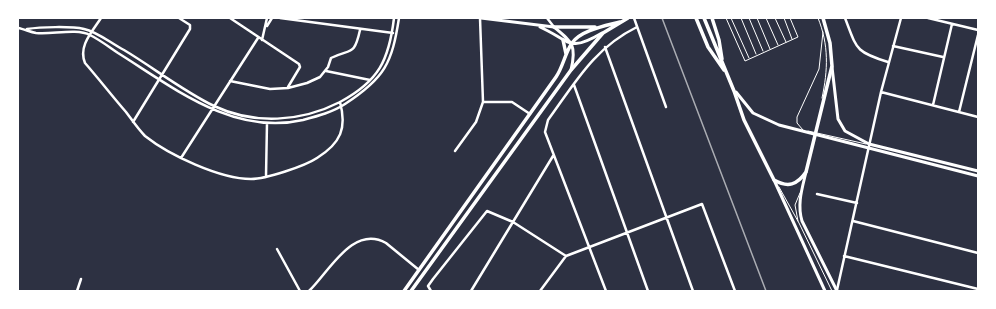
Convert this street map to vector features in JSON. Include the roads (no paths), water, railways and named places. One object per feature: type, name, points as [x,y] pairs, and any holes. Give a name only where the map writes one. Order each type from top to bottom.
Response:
[{"type":"main road","points":[[411,291],[571,70],[603,32],[627,18]]},
{"type":"main road","points":[[696,18],[708,47],[725,72],[734,91],[744,120],[774,180],[780,184],[792,185],[801,180],[806,172],[832,66],[830,43],[823,18]]},
{"type":"main road","points":[[704,18],[725,72]]},
{"type":"main road","points":[[712,18],[719,40],[723,65]]},
{"type":"main road","points":[[554,27],[576,29],[598,27],[620,22]]},
{"type":"main road","points":[[404,291],[556,77],[572,44],[582,35],[598,27]]},
{"type":"main road","points":[[563,40],[567,52],[566,59]]},
{"type":"street","points":[[101,18],[84,44],[83,57],[85,63],[145,135],[181,158],[208,170],[250,180],[311,162],[329,149],[342,133],[343,123],[340,102]]},
{"type":"street","points":[[134,122],[190,29],[190,25],[179,18]]},
{"type":"street","points":[[230,18],[299,64],[300,67],[288,88]]},
{"type":"street","points":[[267,18],[267,26]]},
{"type":"street","points":[[262,40],[267,26],[272,18]]},
{"type":"street","points":[[280,18],[360,30],[393,33]]},
{"type":"street","points":[[18,28],[84,29],[133,56],[214,106],[247,116],[282,119],[310,114],[340,102],[371,80],[386,59],[389,52],[394,18]]},
{"type":"street","points":[[91,33],[130,60],[211,110],[240,119],[267,123],[299,121],[316,117],[341,106],[362,92],[384,70],[393,52],[399,18]]},
{"type":"street","points":[[456,151],[476,122],[483,102],[480,18],[554,27]]},
{"type":"street","points":[[547,18],[572,44],[574,56],[571,70]]},
{"type":"street","points":[[634,18],[666,107]]},
{"type":"street","points":[[845,18],[860,51],[869,56],[888,62]]},
{"type":"street","points":[[837,291],[868,146],[888,62],[901,18]]},
{"type":"street","points":[[928,18],[978,30]]},
{"type":"street","points":[[933,105],[943,57],[952,24]]},
{"type":"street","points":[[538,26],[572,44],[582,44],[603,32]]},
{"type":"street","points":[[606,291],[545,132],[546,125],[583,70],[605,47],[638,26]]},
{"type":"street","points":[[230,81],[264,88],[288,88],[313,81],[326,71],[331,58],[350,52],[354,49],[360,30]]},
{"type":"street","points":[[959,112],[978,35]]},
{"type":"street","points":[[181,158],[258,38]]},
{"type":"street","points":[[893,46],[943,57]]},
{"type":"street","points":[[605,47],[693,291]]},
{"type":"street","points":[[130,60],[133,56]]},
{"type":"street","points":[[832,66],[838,119],[845,131],[868,146],[978,176]]},
{"type":"street","points":[[326,71],[371,80]]},
{"type":"street","points":[[574,85],[626,234],[648,291]]},
{"type":"street","points":[[734,91],[746,106],[763,119],[798,131],[978,171]]},
{"type":"street","points":[[881,92],[978,117]]},
{"type":"street","points":[[483,102],[512,102],[530,114]]},
{"type":"street","points":[[266,176],[267,123]]},
{"type":"street","points":[[471,291],[554,156]]},
{"type":"street","points":[[806,172],[799,204],[801,222],[837,291]]},
{"type":"street","points":[[774,180],[825,291]]},
{"type":"street","points":[[818,194],[857,203]]},
{"type":"street","points":[[540,291],[566,256],[702,204],[735,291]]},
{"type":"street","points":[[432,291],[428,286],[484,212],[489,211],[513,222],[566,256]]},
{"type":"street","points":[[853,221],[978,253]]},
{"type":"street","points":[[309,291],[346,250],[366,238],[379,239],[386,243],[419,270]]},
{"type":"street","points":[[277,249],[300,291]]},
{"type":"street","points":[[844,256],[978,289]]},
{"type":"street","points":[[77,291],[81,279]]},
{"type":"lane","points":[[726,18],[744,60],[798,37],[790,18]]},
{"type":"lane","points":[[731,18],[749,59]]},
{"type":"lane","points":[[741,18],[756,55]]},
{"type":"lane","points":[[750,18],[764,52]]},
{"type":"lane","points":[[757,18],[770,49]]},
{"type":"lane","points":[[766,18],[778,46]]},
{"type":"lane","points":[[775,18],[786,43]]},
{"type":"lane","points":[[784,18],[792,40]]},
{"type":"lane","points":[[818,18],[824,32],[827,63],[819,119]]},
{"type":"lane","points":[[824,32],[818,69],[801,108],[797,123],[803,130],[868,146]]},
{"type":"lane","points":[[774,180],[801,222],[832,291]]},
{"type":"railway","points":[[662,18],[766,291]]}]
